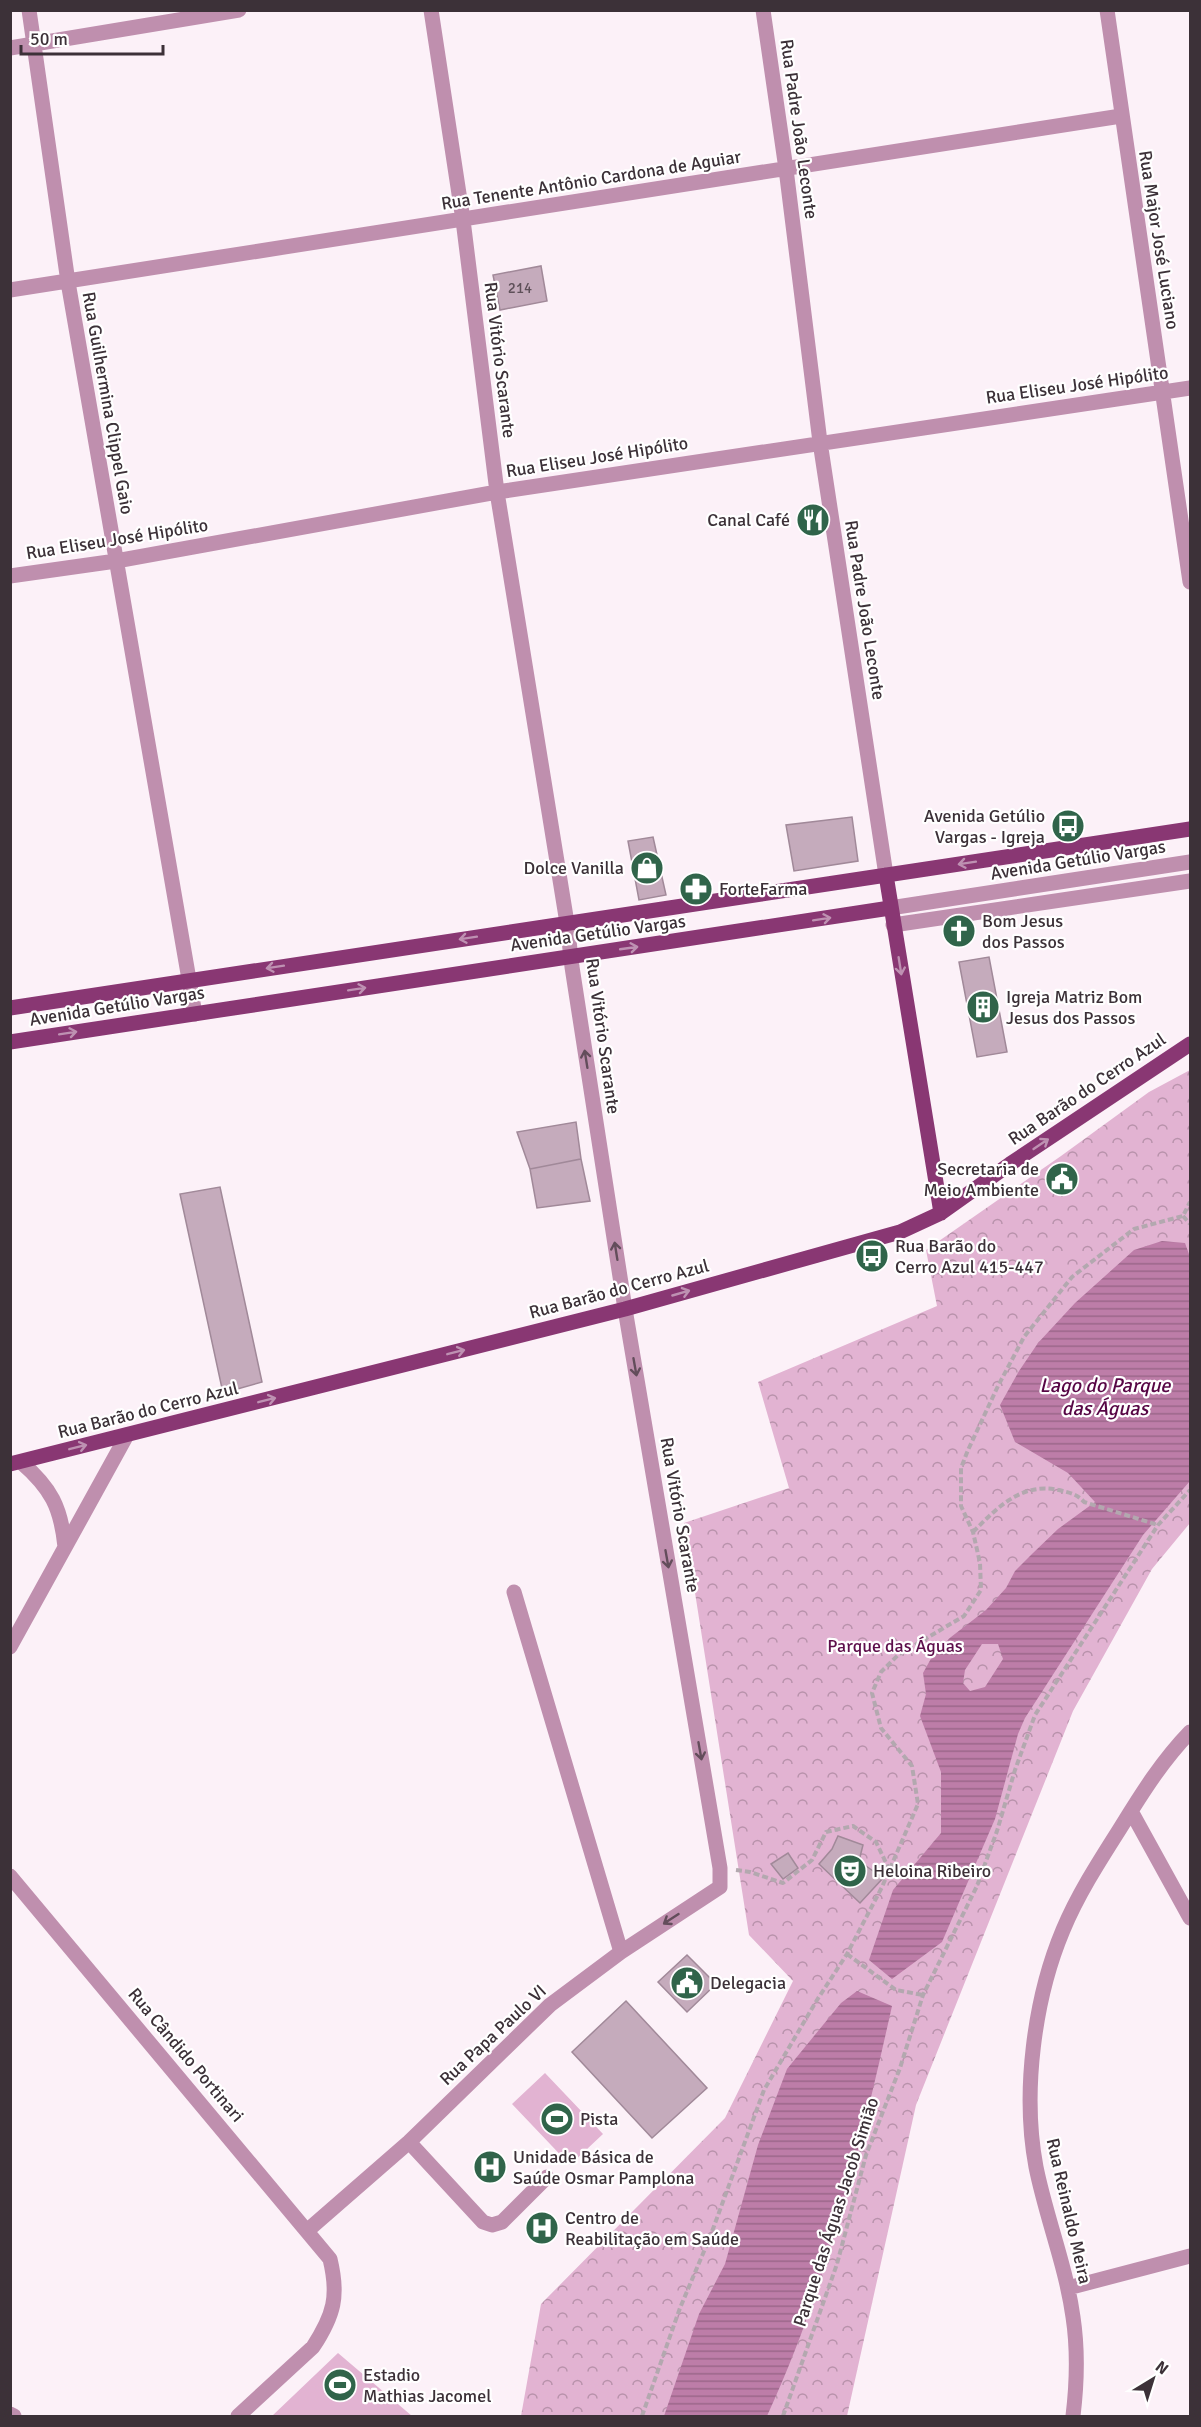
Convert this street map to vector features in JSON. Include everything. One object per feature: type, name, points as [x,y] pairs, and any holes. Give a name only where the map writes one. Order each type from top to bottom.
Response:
[{"type":"main road","name":"Avenida Getúlio Vargas","points":[[10,1008],[1191,829]]},
{"type":"main road","name":"Rua Padre João Leconte","points":[[886,875],[941,1213]]},
{"type":"main road","name":"Avenida Getúlio Vargas","points":[[10,1042],[890,908]]},
{"type":"main road","name":"Rua Barão do Cerro Azul","points":[[14,1466],[127,1435],[625,1309],[900,1232],[941,1213],[1010,1164],[1191,1044]]},
{"type":"street","name":"Rua Guilhermina Clippel Gaio","points":[[29,10],[68,282],[195,1014]]},
{"type":"street","points":[[10,48],[238,10]]},
{"type":"street","name":"Rua Vitório Scarante","points":[[431,10],[463,220],[497,492],[567,923],[625,1309],[720,1868],[720,1887]]},
{"type":"street","name":"Rua Padre João Leconte","points":[[763,10],[786,169],[820,442],[886,875]]},
{"type":"street","name":"Rua Major José Luciano","points":[[1107,10],[1191,582]]},
{"type":"street","name":"Rua Tenente Antônio Cardona de Aguiar","points":[[10,290],[1121,116]]},
{"type":"street","name":"Rua Eliseu José Hipólito","points":[[10,576],[116,561],[497,492],[1191,388]]},
{"type":"street","name":"Avenida Getúlio Vargas","points":[[890,908],[1191,862]]},
{"type":"street","name":"Avenida Getúlio Vargas","points":[[893,925],[1191,880]]},
{"type":"street","points":[[10,1647],[127,1435]]},
{"type":"street","points":[[14,1466],[40,1478],[54,1499],[63,1522],[65,1547]]},
{"type":"street","points":[[514,1592],[621,1952]]},
{"type":"street","name":"Rua Reinaldo Meira","points":[[1073,2416],[1077,2371],[1076,2342],[1068,2288],[1042,2196],[1031,2138],[1030,2103],[1035,2034],[1049,1972],[1062,1933],[1079,1898],[1152,1776],[1191,1732]]},
{"type":"street","points":[[1131,1811],[1191,1918]]},
{"type":"street","name":"Rua Cândido Portinari","points":[[10,1876],[330,2259],[336,2292],[321,2335],[313,2347],[238,2416]]},
{"type":"street","name":"Rua Papa Paulo VI","points":[[308,2230],[409,2142],[550,2005],[621,1952],[720,1887]]},
{"type":"street","points":[[409,2142],[483,2222],[492,2225],[502,2222],[548,2177]]},
{"type":"street","points":[[1068,2288],[1191,2256]]},
{"type":"path","points":[[642,2416],[680,2308],[710,2237],[764,2090],[847,1954],[918,1804],[912,1766],[881,1728],[873,1693],[881,1672],[898,1655],[964,1616],[981,1590],[980,1563],[972,1532],[961,1506],[961,1468],[998,1386],[1024,1337],[1072,1277],[1134,1229],[1183,1216],[1191,1202]]},
{"type":"path","points":[[1183,1216],[1191,1224]]},
{"type":"path","points":[[972,1532],[1006,1500],[1043,1487],[1077,1495],[1084,1502],[1155,1524]]},
{"type":"path","name":"Parque das Águas Jacob Simião","points":[[783,2416],[837,2264],[866,2155],[900,2068],[923,1995],[977,1886],[998,1831],[1015,1770],[1035,1715],[1155,1524],[1191,1490]]},
{"type":"path","points":[[720,1868],[750,1872],[783,1883],[812,1860],[826,1832],[853,1826],[876,1842],[889,1869]]},
{"type":"path","points":[[847,1954],[896,1990],[923,1995]]},
{"type":"green space","name":"Parque das Águas","points":[[1190,1070],[1190,1523],[1152,1569],[1073,1711],[916,2105],[847,2416],[521,2416],[541,2304],[725,2118],[793,1981],[749,1935],[684,1523],[789,1488],[758,1382],[937,1306],[926,1250],[1149,1092]]},
{"type":"green space","name":"Pista","points":[[545,2073],[603,2134],[570,2165],[512,2104]]},
{"type":"green space","name":"Estadio Mathias Jacomel","points":[[338,2353],[412,2416],[272,2416]]},
{"type":"water","name":"Lago do Parque das Águas","points":[[1162,1241],[1185,1243],[1190,1257],[1190,1481],[1143,1535],[1025,1718],[1018,1734],[995,1819],[942,1942],[892,1979],[869,1960],[893,1890],[941,1833],[941,1772],[920,1716],[926,1694],[923,1673],[933,1655],[951,1637],[986,1610],[1006,1588],[1015,1571],[1033,1553],[1058,1529],[1095,1502],[1068,1473],[1015,1442],[1000,1405],[1038,1343],[1075,1303],[1134,1250]],"holes":[[[982,1644],[998,1644],[1003,1659],[985,1687],[970,1691],[963,1683],[965,1670]]]},
{"type":"water","points":[[857,1991],[892,2006],[855,2163],[825,2266],[788,2367],[767,2416],[664,2416],[699,2314],[725,2264],[758,2145],[787,2069],[841,2003]]},
{"type":"building","points":[[541,266],[547,301],[500,310],[493,275]]},
{"type":"building","points":[[852,817],[858,861],[794,871],[786,825]]},
{"type":"building","name":"Dolce Vanilla","points":[[653,837],[666,895],[639,900],[628,841]]},
{"type":"building","name":"Igreja Matriz Bom Jesus dos Passos","points":[[989,957],[1007,1052],[977,1057],[959,962]]},
{"type":"building","points":[[576,1122],[581,1159],[530,1169],[517,1132]]},
{"type":"building","points":[[581,1159],[590,1201],[537,1208],[530,1169]]},
{"type":"building","points":[[220,1187],[262,1382],[223,1393],[180,1194]]},
{"type":"building","name":"Heloina Ribeiro","points":[[838,1836],[863,1845],[859,1861],[883,1878],[860,1903],[819,1864],[832,1849]]},
{"type":"building","points":[[788,1853],[798,1868],[783,1879],[771,1864]]},
{"type":"building","name":"Delegacia","points":[[687,1955],[716,1984],[687,2012],[658,1982]]},
{"type":"building","points":[[626,2001],[707,2088],[652,2138],[572,2052]]},
{"type":"place","name":"Canal Café","points":[[813,520]]},
{"type":"place","name":"Avenida Getúlio Vargas - Igreja","points":[[1068,826]]},
{"type":"place","name":"Dolce Vanilla","points":[[647,868]]},
{"type":"place","name":"ForteFarma","points":[[696,889]]},
{"type":"place","name":"Bom Jesus dos Passos","points":[[959,931]]},
{"type":"place","name":"Igreja Matriz Bom Jesus dos Passos","points":[[983,1007]]},
{"type":"place","name":"Secretaria de Meio Ambiente","points":[[1062,1179]]},
{"type":"place","name":"Rua Barão do Cerro Azul 415-447","points":[[872,1256]]},
{"type":"place","name":"Heloina Ribeiro","points":[[850,1871]]},
{"type":"place","name":"Delegacia","points":[[687,1983]]},
{"type":"place","name":"Pista","points":[[557,2119]]},
{"type":"place","name":"Unidade Básica de Saúde Osmar Pamplona","points":[[490,2167]]},
{"type":"place","name":"Centro de Reabilitação em Saúde","points":[[542,2228]]},
{"type":"place","name":"Estadio Mathias Jacomel","points":[[340,2385]]}]
